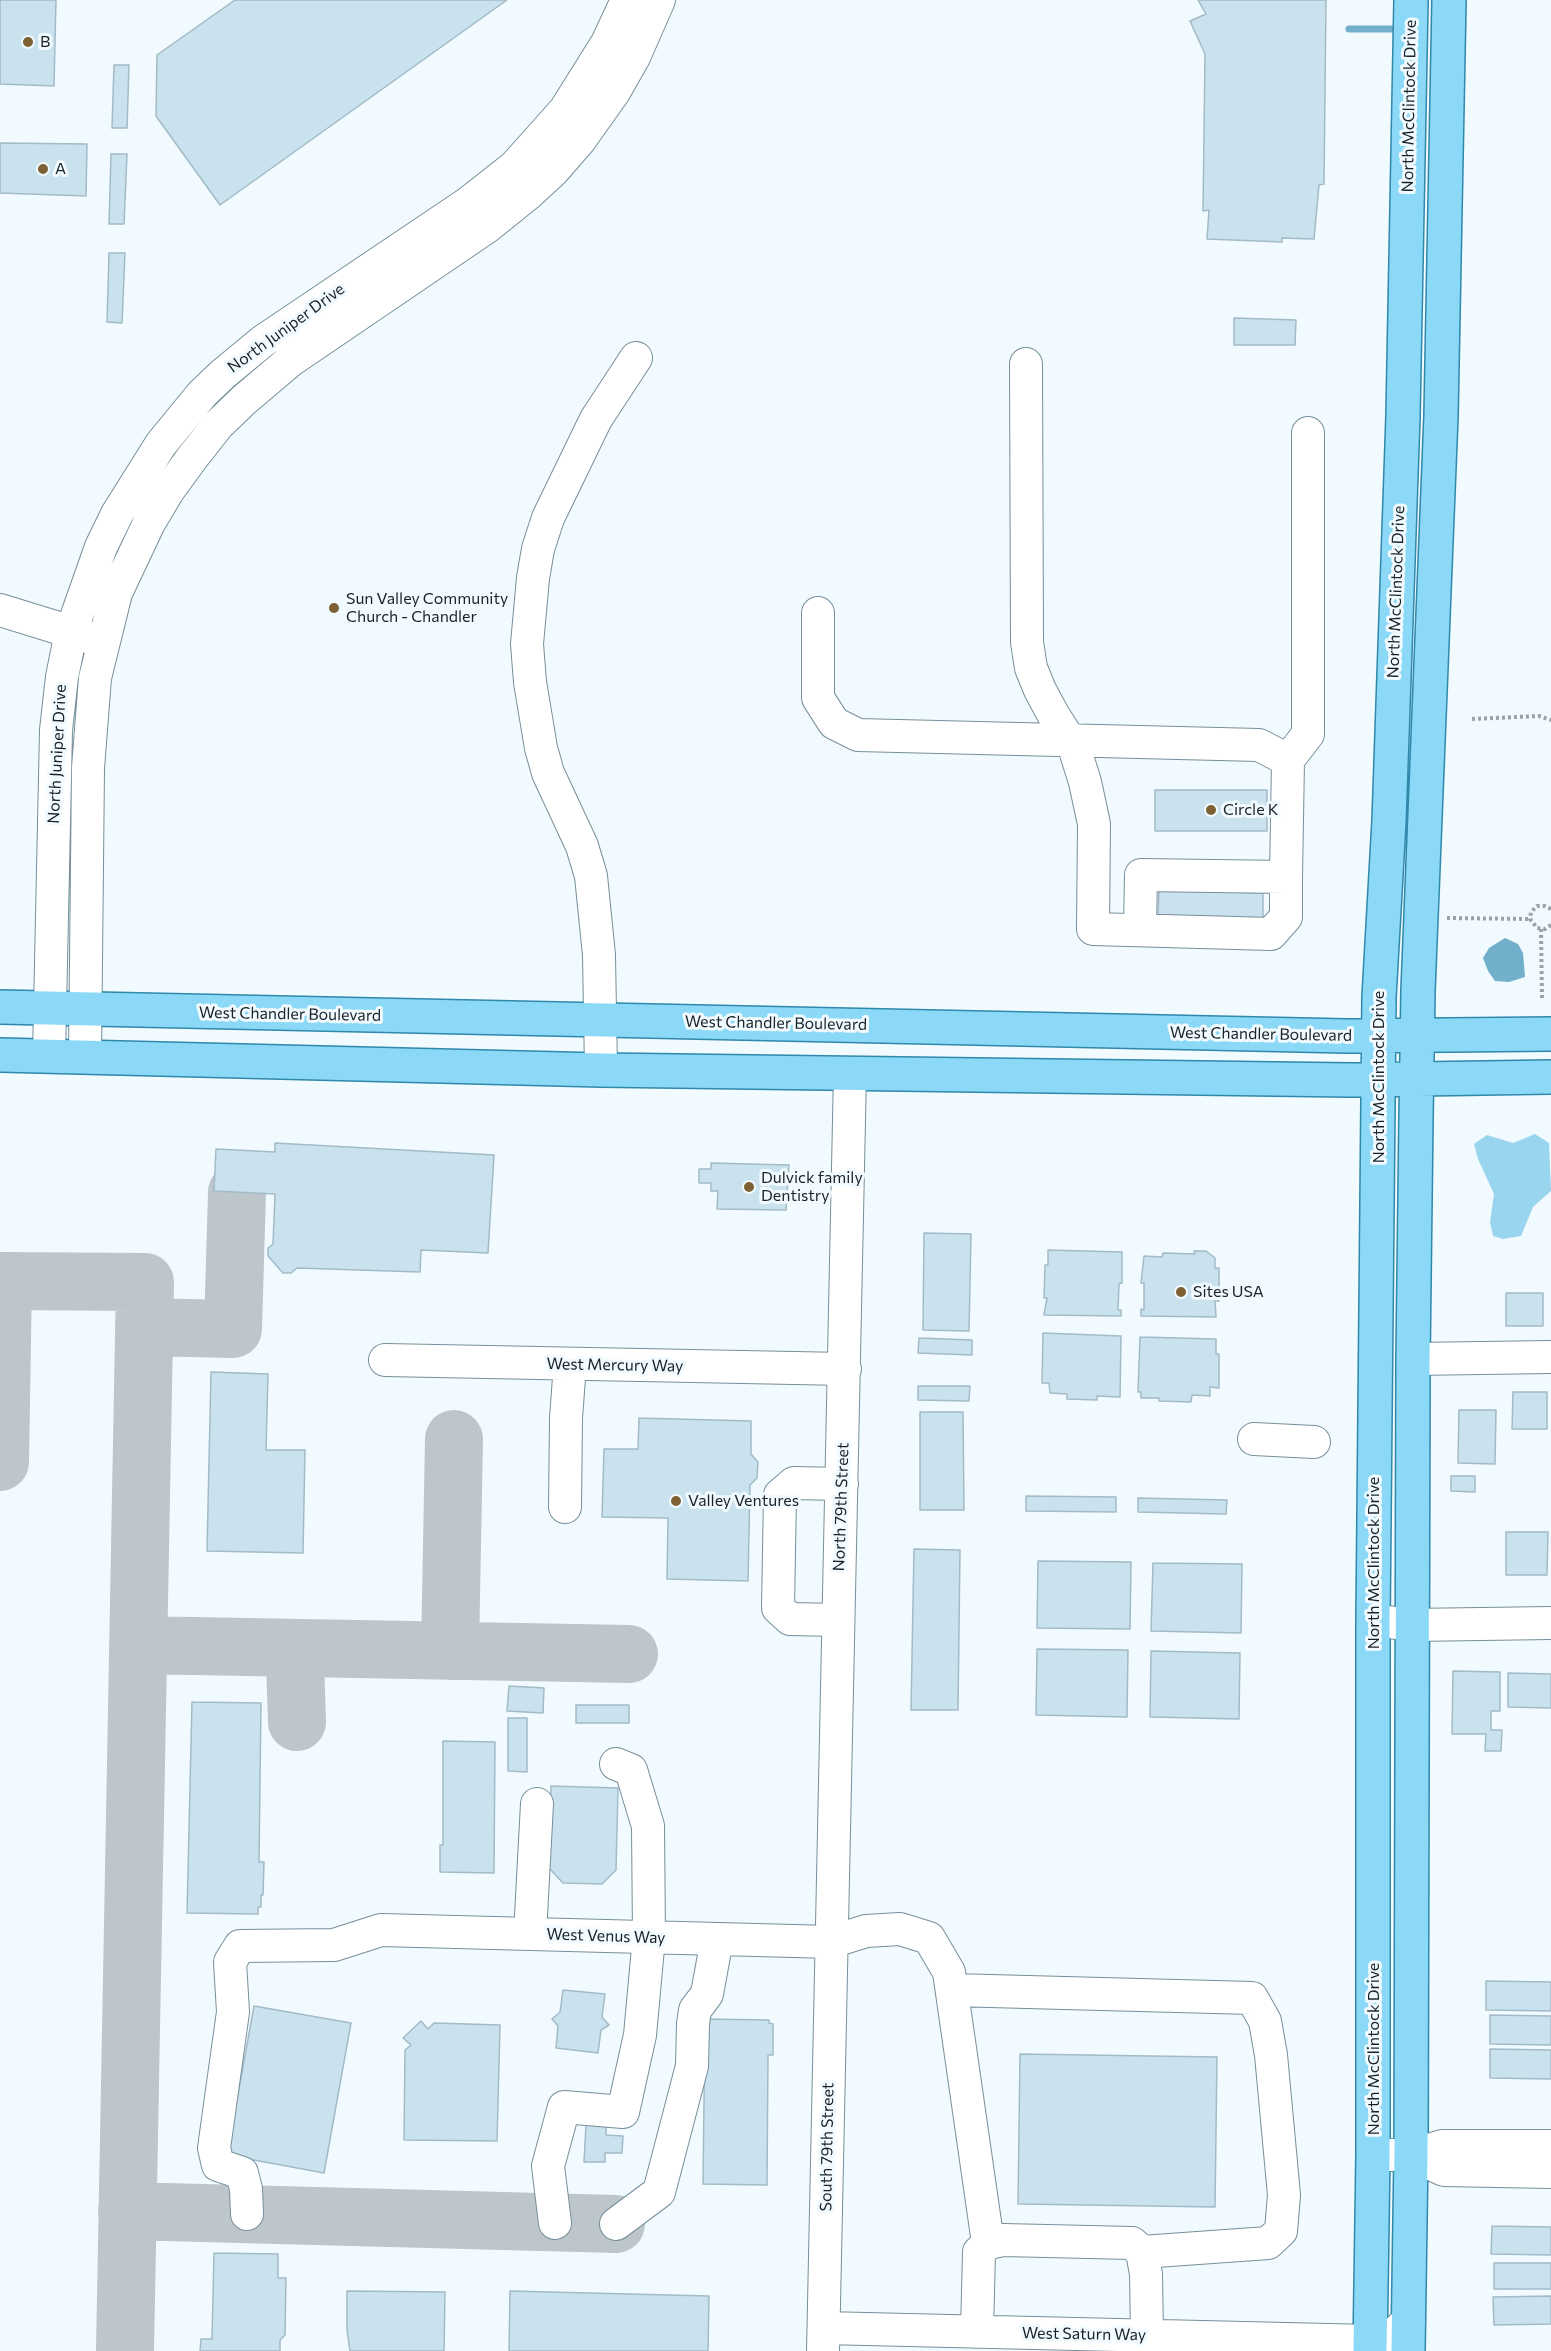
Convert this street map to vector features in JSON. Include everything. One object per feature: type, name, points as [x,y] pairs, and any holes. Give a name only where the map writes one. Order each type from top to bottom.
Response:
[{"type":"main road","name":"North McClintock Drive","points":[[1370,2346],[1373,2155],[1373,1620],[1378,997],[1389,820],[1403,416],[1411,0]]},
{"type":"main road","points":[[1409,2335],[1411,1625],[1417,1079],[1441,416],[1449,0]]},
{"type":"main road","points":[[1403,416],[1441,416]]},
{"type":"main road","name":"West Chandler Boulevard","points":[[0,1007],[1379,1036],[1551,1034]]},
{"type":"main road","points":[[0,1055],[601,1070],[1378,1079],[1551,1077]]},
{"type":"street","name":"North Juniper Drive","points":[[85,1057],[89,758],[95,678],[116,593],[149,523],[168,491],[218,425],[243,400],[478,215],[515,166],[565,110],[607,43],[627,0]]},
{"type":"street","name":"North Juniper Drive","points":[[49,1056],[56,730],[62,676],[71,632],[101,547],[117,514],[160,444],[202,394],[263,341],[478,215],[528,194],[580,140],[634,57],[659,0]]},
{"type":"street","points":[[601,1070],[598,933],[591,876],[582,846],[548,773],[540,748],[527,644],[533,578],[538,549],[548,518],[596,419],[636,358]]},
{"type":"street","points":[[1026,364],[1027,642],[1031,668],[1040,690],[1053,717],[1074,747],[1085,782],[1094,824],[1093,929],[1271,934],[1286,917],[1288,760],[1308,734],[1308,433]]},
{"type":"street","points":[[0,610],[103,641]]},
{"type":"street","points":[[818,613],[818,698],[834,723],[858,735],[1259,745],[1288,760]]},
{"type":"street","points":[[1140,930],[1141,875],[1286,878]]},
{"type":"street","name":"North 79th Street","points":[[831,1942],[850,1073]]},
{"type":"street","points":[[1413,1359],[1551,1357]]},
{"type":"street","name":"West Mercury Way","points":[[385,1360],[845,1369]]},
{"type":"street","points":[[565,1507],[566,1418],[570,1364]]},
{"type":"street","points":[[1254,1439],[1314,1442]]},
{"type":"street","points":[[838,1620],[790,1619],[778,1608],[780,1495],[794,1484],[842,1484]]},
{"type":"street","points":[[1373,1620],[1411,1625],[1551,1623]]},
{"type":"street","points":[[555,2223],[548,2166],[564,2107],[623,2112],[640,2035],[649,1937],[648,1826],[632,1770],[616,1764]]},
{"type":"street","points":[[530,1934],[537,1804]]},
{"type":"street","name":"West Venus Way","points":[[247,2214],[246,2189],[242,2173],[218,2165],[214,2148],[233,2012],[230,1962],[240,1946],[334,1945],[381,1930],[831,1942],[866,1931],[900,1929],[929,1938],[949,1972],[988,2242]]},
{"type":"street","points":[[616,2224],[659,2192],[692,2066],[695,2010],[707,1994],[717,1939]]},
{"type":"street","name":"South 79th Street","points":[[824,2339],[831,1942]]},
{"type":"street","points":[[952,1990],[1252,1998],[1265,2021],[1271,2055],[1284,2195],[1281,2231],[1268,2243],[1142,2252]]},
{"type":"street","points":[[1373,2155],[1411,2155],[1442,2146],[1543,2159]]},
{"type":"street","points":[[977,2332],[979,2252],[988,2242],[1003,2240],[1132,2242],[1142,2252],[1146,2274],[1147,2336]]},
{"type":"street","name":"West Saturn Way","points":[[824,2339],[977,2332],[1147,2336],[1370,2346],[1394,2334],[1409,2335]]},
{"type":"path","points":[[1472,719],[1539,716],[1551,720]]},
{"type":"path","points":[[1550,908],[1541,905],[1534,908],[1530,919],[1534,926],[1541,929],[1551,925]]},
{"type":"path","points":[[1447,918],[1530,919]]},
{"type":"path","points":[[1541,929],[1542,999]]},
{"type":"shaded area","points":[[1505,938],[1518,944],[1523,953],[1525,977],[1509,982],[1495,981],[1483,958],[1489,948]]},
{"type":"shaded area","points":[[1535,1134],[1549,1143],[1551,1191],[1533,1207],[1521,1236],[1503,1239],[1493,1236],[1490,1222],[1494,1194],[1478,1159],[1474,1144],[1487,1135],[1513,1143]]},
{"type":"building","name":"B","points":[[0,0],[56,0],[54,86],[0,84]]},
{"type":"building","points":[[235,0],[507,0],[220,205],[156,116],[157,55]]},
{"type":"building","points":[[1198,0],[1326,0],[1324,184],[1319,185],[1314,239],[1282,238],[1282,242],[1207,239],[1209,210],[1203,211],[1205,54],[1190,21],[1206,14]]},
{"type":"building","points":[[114,65],[129,65],[127,128],[112,128]]},
{"type":"building","name":"A","points":[[0,143],[87,144],[86,196],[0,193]]},
{"type":"building","points":[[111,154],[127,154],[124,224],[109,224]]},
{"type":"building","points":[[109,253],[125,253],[122,323],[107,322]]},
{"type":"building","points":[[1234,318],[1296,320],[1295,345],[1234,345]]},
{"type":"building","name":"Circle K","points":[[1155,790],[1267,790],[1267,831],[1155,831]]},
{"type":"building","points":[[1159,890],[1263,893],[1263,918],[1158,916]]},
{"type":"building","points":[[275,1143],[494,1155],[488,1253],[421,1250],[420,1272],[297,1268],[291,1273],[283,1273],[268,1256],[268,1248],[273,1244],[275,1194],[214,1191],[216,1149],[275,1152]]},
{"type":"building","name":"Dulvick family Dentistry","points":[[711,1163],[789,1165],[786,1210],[717,1209],[718,1191],[711,1191],[711,1183],[699,1183],[699,1169],[711,1169]]},
{"type":"building","points":[[924,1233],[971,1234],[969,1331],[923,1330]]},
{"type":"building","points":[[1048,1250],[1122,1252],[1122,1283],[1119,1284],[1118,1310],[1121,1310],[1121,1316],[1044,1315],[1047,1298],[1044,1298],[1045,1265],[1048,1265]]},
{"type":"building","name":"Sites USA","points":[[1194,1251],[1206,1251],[1215,1258],[1215,1268],[1219,1268],[1219,1301],[1215,1301],[1216,1317],[1141,1316],[1141,1309],[1144,1310],[1144,1283],[1141,1283],[1144,1256],[1162,1257],[1163,1253],[1195,1254]]},
{"type":"building","points":[[1506,1293],[1543,1293],[1543,1326],[1506,1326]]},
{"type":"building","points":[[1043,1333],[1121,1336],[1120,1397],[1097,1396],[1097,1400],[1067,1399],[1067,1394],[1050,1393],[1049,1383],[1042,1383]]},
{"type":"building","points":[[1140,1337],[1216,1339],[1216,1354],[1219,1354],[1219,1388],[1210,1387],[1210,1396],[1192,1395],[1191,1402],[1141,1398],[1141,1392],[1138,1392]]},
{"type":"building","points":[[919,1338],[972,1340],[972,1355],[918,1353]]},
{"type":"building","points":[[211,1372],[268,1374],[266,1450],[305,1450],[303,1553],[207,1551]]},
{"type":"building","points":[[918,1386],[970,1386],[969,1401],[918,1400]]},
{"type":"building","points":[[1513,1392],[1547,1392],[1547,1429],[1512,1429]]},
{"type":"building","points":[[1459,1410],[1496,1410],[1495,1464],[1458,1463]]},
{"type":"building","points":[[920,1412],[963,1412],[964,1510],[920,1510]]},
{"type":"building","name":"Valley Ventures","points":[[639,1418],[751,1421],[751,1454],[758,1462],[757,1478],[750,1485],[748,1581],[667,1579],[668,1518],[602,1517],[604,1449],[638,1449]]},
{"type":"building","points":[[1451,1476],[1475,1476],[1475,1492],[1451,1491]]},
{"type":"building","points":[[1026,1496],[1116,1497],[1116,1512],[1026,1511]]},
{"type":"building","points":[[1138,1498],[1227,1500],[1226,1514],[1138,1512]]},
{"type":"building","points":[[1506,1532],[1548,1532],[1547,1575],[1506,1575]]},
{"type":"building","points":[[914,1549],[960,1550],[958,1710],[911,1710]]},
{"type":"building","points":[[1038,1561],[1131,1562],[1130,1629],[1037,1628]]},
{"type":"building","points":[[1153,1563],[1242,1564],[1241,1633],[1151,1631]]},
{"type":"building","points":[[1037,1649],[1128,1650],[1127,1717],[1036,1715]]},
{"type":"building","points":[[1151,1651],[1240,1653],[1239,1719],[1150,1717]]},
{"type":"building","points":[[1453,1671],[1500,1672],[1500,1711],[1491,1711],[1491,1730],[1502,1730],[1501,1751],[1485,1751],[1486,1734],[1452,1734]]},
{"type":"building","points":[[1508,1673],[1551,1674],[1551,1708],[1508,1707]]},
{"type":"building","points":[[509,1686],[544,1688],[543,1713],[507,1711]]},
{"type":"building","points":[[192,1702],[261,1703],[259,1862],[264,1862],[263,1895],[261,1895],[261,1907],[258,1907],[258,1914],[187,1913]]},
{"type":"building","points":[[576,1705],[629,1705],[629,1723],[576,1723]]},
{"type":"building","points":[[508,1718],[527,1718],[527,1772],[508,1771]]},
{"type":"building","points":[[443,1741],[495,1742],[494,1873],[440,1872],[440,1845],[443,1845]]},
{"type":"building","points":[[551,1786],[618,1788],[616,1870],[602,1884],[563,1883],[549,1868]]},
{"type":"building","points":[[1486,1981],[1551,1982],[1551,2011],[1486,2010]]},
{"type":"building","points":[[563,1990],[605,1994],[602,2017],[609,2025],[601,2030],[598,2053],[556,2048],[558,2026],[552,2019],[560,2012]]},
{"type":"building","points":[[254,2006],[351,2023],[324,2173],[227,2155]]},
{"type":"building","points":[[1490,2015],[1551,2016],[1551,2045],[1490,2044]]},
{"type":"building","points":[[705,2019],[769,2020],[769,2023],[773,2024],[773,2055],[768,2055],[767,2185],[703,2184]]},
{"type":"building","points":[[421,2021],[428,2029],[434,2023],[500,2025],[497,2141],[404,2140],[405,2050],[411,2045],[403,2038]]},
{"type":"building","points":[[1490,2049],[1551,2050],[1551,2079],[1490,2078]]},
{"type":"building","points":[[1020,2054],[1217,2057],[1215,2207],[1018,2204]]},
{"type":"building","points":[[586,2125],[606,2126],[606,2135],[623,2136],[622,2153],[605,2153],[605,2162],[584,2162]]},
{"type":"building","points":[[1492,2226],[1551,2227],[1551,2255],[1491,2254]]},
{"type":"building","points":[[214,2253],[278,2254],[278,2278],[286,2278],[285,2335],[280,2340],[280,2351],[200,2351],[201,2339],[212,2339]]},
{"type":"building","points":[[1494,2263],[1551,2263],[1551,2289],[1494,2289]]},
{"type":"building","points":[[347,2291],[445,2292],[444,2351],[350,2351],[347,2330]]},
{"type":"building","points":[[510,2291],[709,2296],[708,2351],[509,2351]]},
{"type":"building","points":[[1551,2296],[1551,2324],[1494,2325],[1493,2297]]},
{"type":"waterway","points":[[1349,29],[1397,29]]},
{"type":"taxiway","points":[[144,1327],[233,1329],[237,1192]]},
{"type":"taxiway","points":[[0,1281],[145,1282],[125,2351]]},
{"type":"taxiway","points":[[0,1462],[3,1281]]},
{"type":"taxiway","points":[[450,1651],[454,1439]]},
{"type":"taxiway","points":[[138,1645],[629,1654]]},
{"type":"taxiway","points":[[282,1648],[295,1662],[297,1722]]},
{"type":"taxiway","points":[[127,2211],[616,2224]]},
{"type":"place","name":"B","points":[[28,42]]},
{"type":"place","name":"A","points":[[43,169]]},
{"type":"place","name":"Sun Valley Community Church - Chandler","points":[[334,608]]},
{"type":"place","name":"Circle K","points":[[1211,810]]},
{"type":"place","name":"Dulvick family Dentistry","points":[[749,1187]]},
{"type":"place","name":"Sites USA","points":[[1181,1292]]},
{"type":"place","name":"Valley Ventures","points":[[676,1501]]}]
